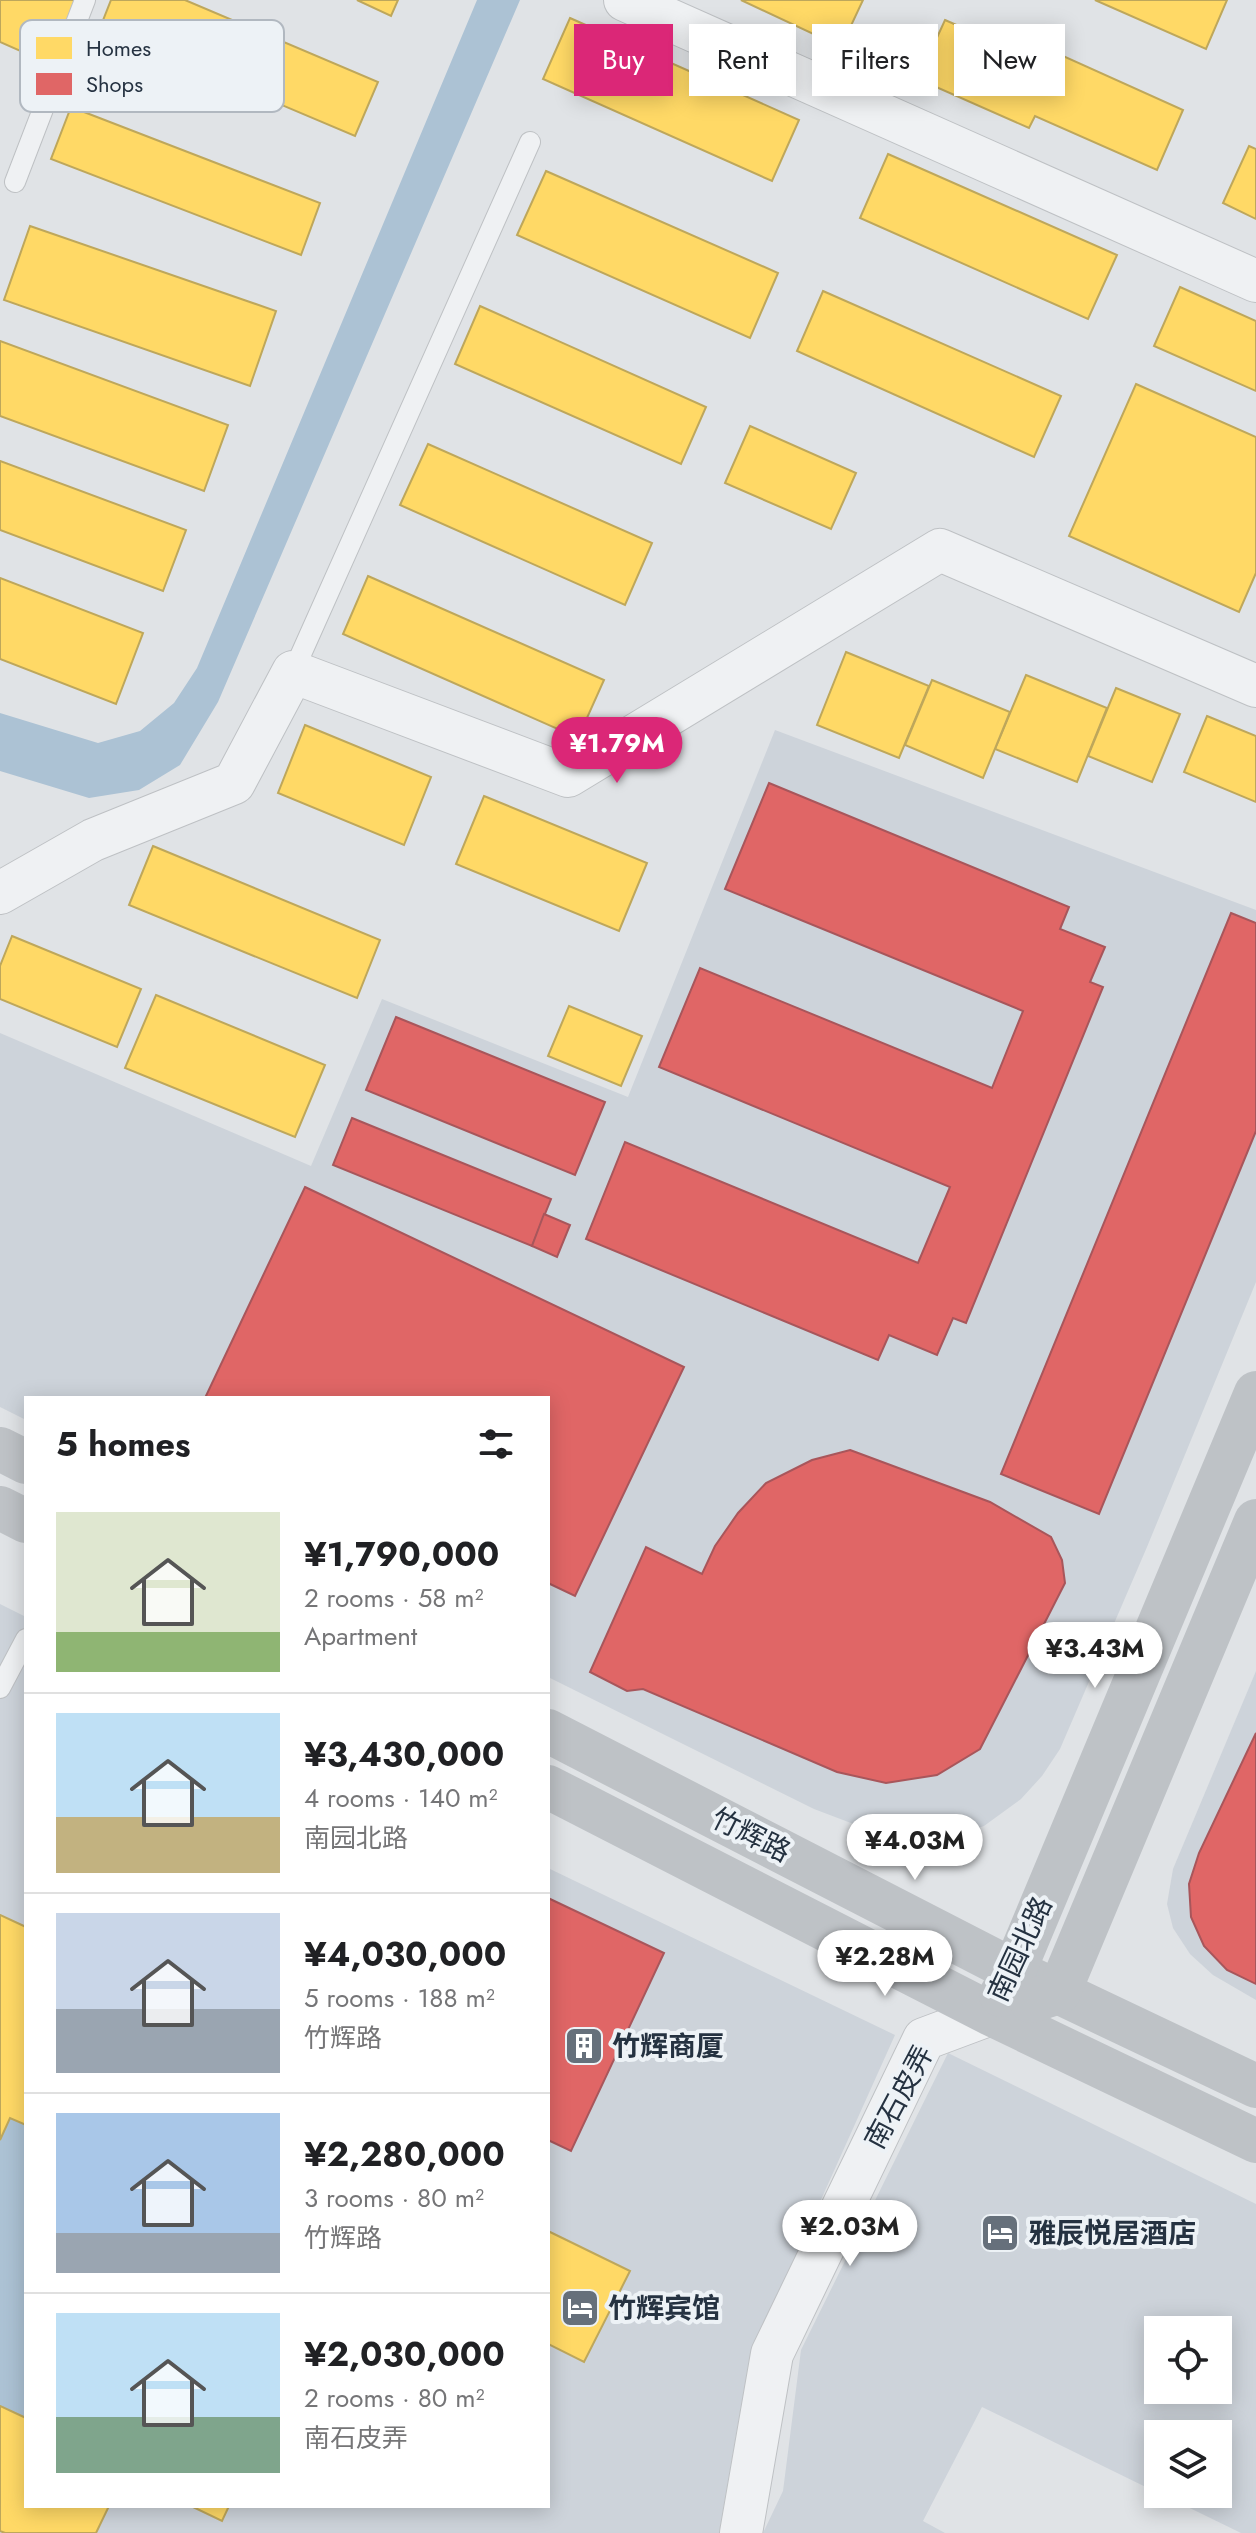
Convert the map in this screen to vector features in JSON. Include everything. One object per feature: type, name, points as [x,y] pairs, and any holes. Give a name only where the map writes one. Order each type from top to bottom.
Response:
[{"type":"main road","name":"南园北路","points":[[991,2014],[1014,1971],[1256,1393]]},
{"type":"main road","points":[[0,1449],[24,1461]]},
{"type":"main road","points":[[0,1508],[24,1520]]},
{"type":"main road","name":"南园北路","points":[[991,2014],[1059,1992],[1256,1521]]},
{"type":"main road","name":"竹辉路","points":[[550,1732],[1014,1971],[1256,2086]]},
{"type":"main road","name":"竹辉路","points":[[550,1788],[991,2014],[1256,2141]]},
{"type":"street","points":[[625,0],[1256,281]]},
{"type":"street","points":[[0,893],[93,840],[234,783],[293,672],[568,776],[940,550],[1256,686]]},
{"type":"street","name":"南石皮弄","points":[[741,2533],[772,2354],[924,2039],[991,2014]]},
{"type":"lane","points":[[77,20],[85,0]]},
{"type":"lane","points":[[15,182],[42,112]]},
{"type":"lane","points":[[293,672],[530,142]]},
{"type":"lane","points":[[0,1688],[24,1643]]},
{"type":"shaded area","points":[[775,730],[1256,910],[1256,1282],[1060,1749],[1042,1776],[1021,1799],[984,1826],[953,1837],[920,1841],[872,1831],[814,1809],[550,1678],[550,1396],[24,1396],[24,1419],[0,1407],[0,1033],[311,1166],[382,999],[628,1097]]},
{"type":"shaded area","points":[[0,1604],[24,1616],[24,2508],[550,2508],[550,1869],[895,2035],[749,2360],[719,2533],[0,2533]]},
{"type":"shaded area","points":[[1256,1671],[1256,2000],[1213,1975],[1190,1954],[1173,1928],[1167,1904],[1173,1869]]},
{"type":"shaded area","points":[[948,2053],[1256,2204],[1256,2533],[1241,2533],[1190,2508],[1232,2508],[1232,2420],[1144,2420],[1144,2486],[982,2407],[923,2521],[945,2533],[763,2533],[783,2491],[801,2350]]},
{"type":"water","points":[[477,0],[520,0],[218,702],[180,765],[139,790],[89,798],[0,771],[0,713],[98,743],[140,731],[174,703],[197,668]]},
{"type":"water","points":[[10,2118],[24,2124],[24,2417],[0,2406],[0,2140]]},
{"type":"building: Homes","points":[[0,0],[75,0],[68,20],[20,20],[20,51],[0,42]]},
{"type":"building: Homes","points":[[111,0],[185,0],[232,20],[103,20]]},
{"type":"building: Homes","points":[[357,0],[398,0],[391,16]]},
{"type":"building: Homes","points":[[741,0],[863,0],[852,24],[812,24],[812,33]]},
{"type":"building: Homes","points":[[1095,0],[1227,0],[1206,49]]},
{"type":"building: Homes","points":[[570,18],[583,24],[574,24],[574,93],[543,79]]},
{"type":"building: Homes","points":[[945,20],[954,24],[954,95],[938,88],[938,35]]},
{"type":"building: Homes","points":[[284,42],[378,82],[355,136],[284,106]]},
{"type":"building: Homes","points":[[1065,57],[1183,110],[1157,170],[1035,116],[1029,128],[957,96],[1065,96]]},
{"type":"building: Homes","points":[[673,64],[689,71],[689,96],[745,96],[799,120],[772,181],[581,96],[673,96]]},
{"type":"building: Homes","points":[[69,112],[84,112],[320,203],[301,255],[51,159]]},
{"type":"building: Homes","points":[[1249,146],[1256,149],[1256,219],[1223,203]]},
{"type":"building: Homes","points":[[888,154],[1117,255],[1088,319],[860,218]]},
{"type":"building: Homes","points":[[546,171],[778,273],[750,338],[517,235]]},
{"type":"building: Homes","points":[[30,226],[276,311],[250,386],[4,300]]},
{"type":"building: Homes","points":[[1180,287],[1256,321],[1256,391],[1154,346]]},
{"type":"building: Homes","points":[[823,291],[1061,396],[1034,457],[797,351]]},
{"type":"building: Homes","points":[[480,306],[706,407],[681,464],[455,364]]},
{"type":"building: Homes","points":[[0,341],[228,425],[204,491],[0,416]]},
{"type":"building: Homes","points":[[1136,384],[1256,437],[1256,573],[1239,612],[1069,536]]},
{"type":"building: Homes","points":[[750,426],[856,473],[831,529],[725,483]]},
{"type":"building: Homes","points":[[428,444],[652,543],[625,605],[400,505]]},
{"type":"building: Homes","points":[[0,461],[186,530],[163,591],[0,530]]},
{"type":"building: Homes","points":[[368,576],[604,680],[578,738],[343,634]]},
{"type":"building: Homes","points":[[0,578],[143,633],[116,704],[0,659]]},
{"type":"building: Homes","points":[[846,652],[929,686],[899,758],[817,725]]},
{"type":"building: Homes","points":[[1026,675],[1107,708],[1077,782],[995,749]]},
{"type":"building: Homes","points":[[932,680],[1010,712],[983,778],[905,745]]},
{"type":"building: Homes","points":[[1116,688],[1180,714],[1152,782],[1088,756]]},
{"type":"building: Homes","points":[[1207,716],[1256,736],[1256,802],[1184,772]]},
{"type":"building: Homes","points":[[305,725],[431,777],[404,845],[278,793]]},
{"type":"building: Homes","points":[[484,796],[647,863],[619,931],[456,864]]},
{"type":"building: Homes","points":[[153,846],[380,940],[357,998],[129,905]]},
{"type":"building: Homes","points":[[12,936],[141,989],[117,1047],[0,999],[0,966]]},
{"type":"building: Homes","points":[[156,995],[325,1065],[295,1137],[125,1068]]},
{"type":"building: Homes","points":[[569,1006],[642,1036],[621,1086],[548,1056]]},
{"type":"building: Homes","points":[[0,1915],[24,1926],[24,2124],[10,2118],[0,2140]]},
{"type":"building: Homes","name":"竹辉宾馆","points":[[550,2232],[630,2271],[584,2362],[550,2345]]},
{"type":"building: Homes","points":[[0,2406],[24,2417],[24,2508],[108,2508],[96,2533],[0,2531]]},
{"type":"building: Homes","points":[[195,2508],[228,2508],[222,2521]]},
{"type":"building: Shops","points":[[769,783],[1069,907],[1060,929],[1105,947],[1090,982],[1103,987],[966,1323],[953,1318],[937,1355],[889,1335],[878,1360],[586,1239],[625,1142],[918,1263],[950,1187],[659,1067],[700,968],[992,1088],[1023,1011],[725,889]]},
{"type":"building: Shops","points":[[1231,913],[1256,923],[1256,1131],[1099,1514],[1001,1474]]},
{"type":"building: Shops","points":[[396,1017],[605,1102],[575,1175],[366,1090]]},
{"type":"building: Shops","points":[[352,1118],[551,1199],[532,1246],[333,1165]]},
{"type":"building: Shops","points":[[305,1187],[684,1367],[575,1596],[550,1584],[550,1396],[206,1396]]},
{"type":"building: Shops","points":[[544,1214],[570,1225],[557,1257],[532,1246]]},
{"type":"building: Shops","points":[[850,1450],[990,1502],[1051,1537],[1062,1560],[1065,1583],[980,1749],[937,1775],[886,1783],[837,1772],[643,1689],[627,1691],[590,1672],[646,1547],[702,1574],[715,1546],[738,1513],[766,1483],[812,1460]]},
{"type":"building: Shops","points":[[1256,1733],[1256,1984],[1227,1970],[1204,1946],[1191,1917],[1189,1884],[1199,1853]]},
{"type":"building: Shops","name":"竹辉商厦","points":[[550,1899],[664,1953],[571,2151],[550,2141]]},
{"type":"place","name":"竹辉商厦","points":[[584,2046]]},
{"type":"place","name":"雅辰悦居酒店","points":[[1000,2233]]},
{"type":"place","name":"竹辉宾馆","points":[[580,2308]]}]
